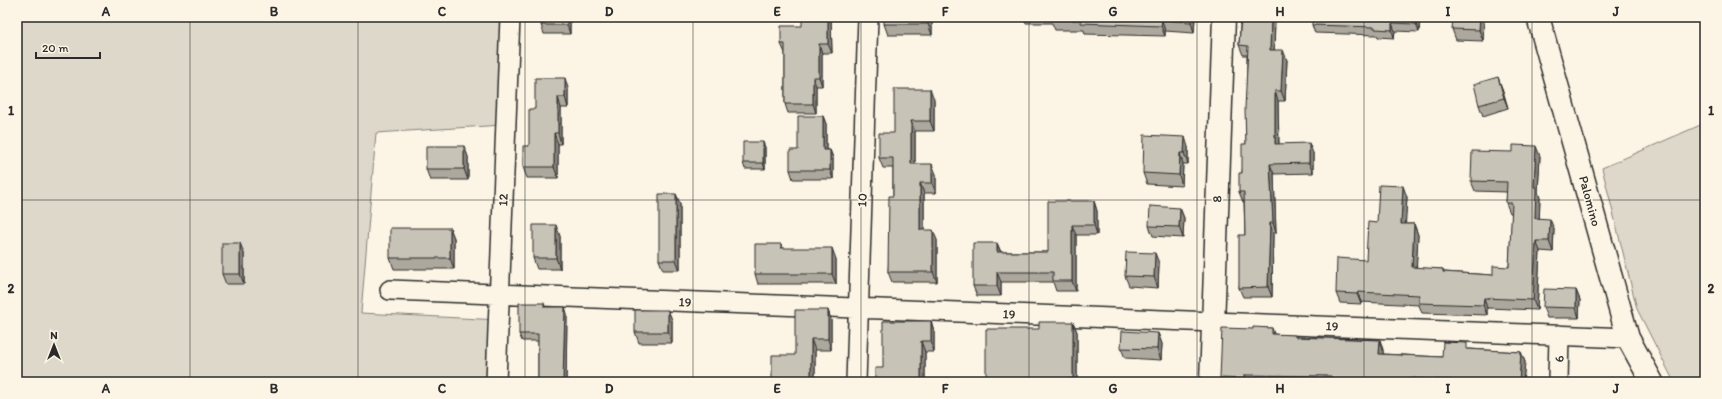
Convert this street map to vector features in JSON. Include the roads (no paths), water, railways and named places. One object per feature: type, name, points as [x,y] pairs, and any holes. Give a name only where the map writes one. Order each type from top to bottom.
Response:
[{"type":"street","name":"12","points":[[496,382],[510,17]]},
{"type":"street","name":"10","points":[[856,382],[868,17]]},
{"type":"street","name":"8","points":[[1211,382],[1224,17]]},
{"type":"street","name":"Palomino","points":[[1538,17],[1628,338],[1652,382]]},
{"type":"street","name":"19","points":[[390,290],[1628,338]]},
{"type":"street","name":"6","points":[[1558,382],[1559,335]]}]
